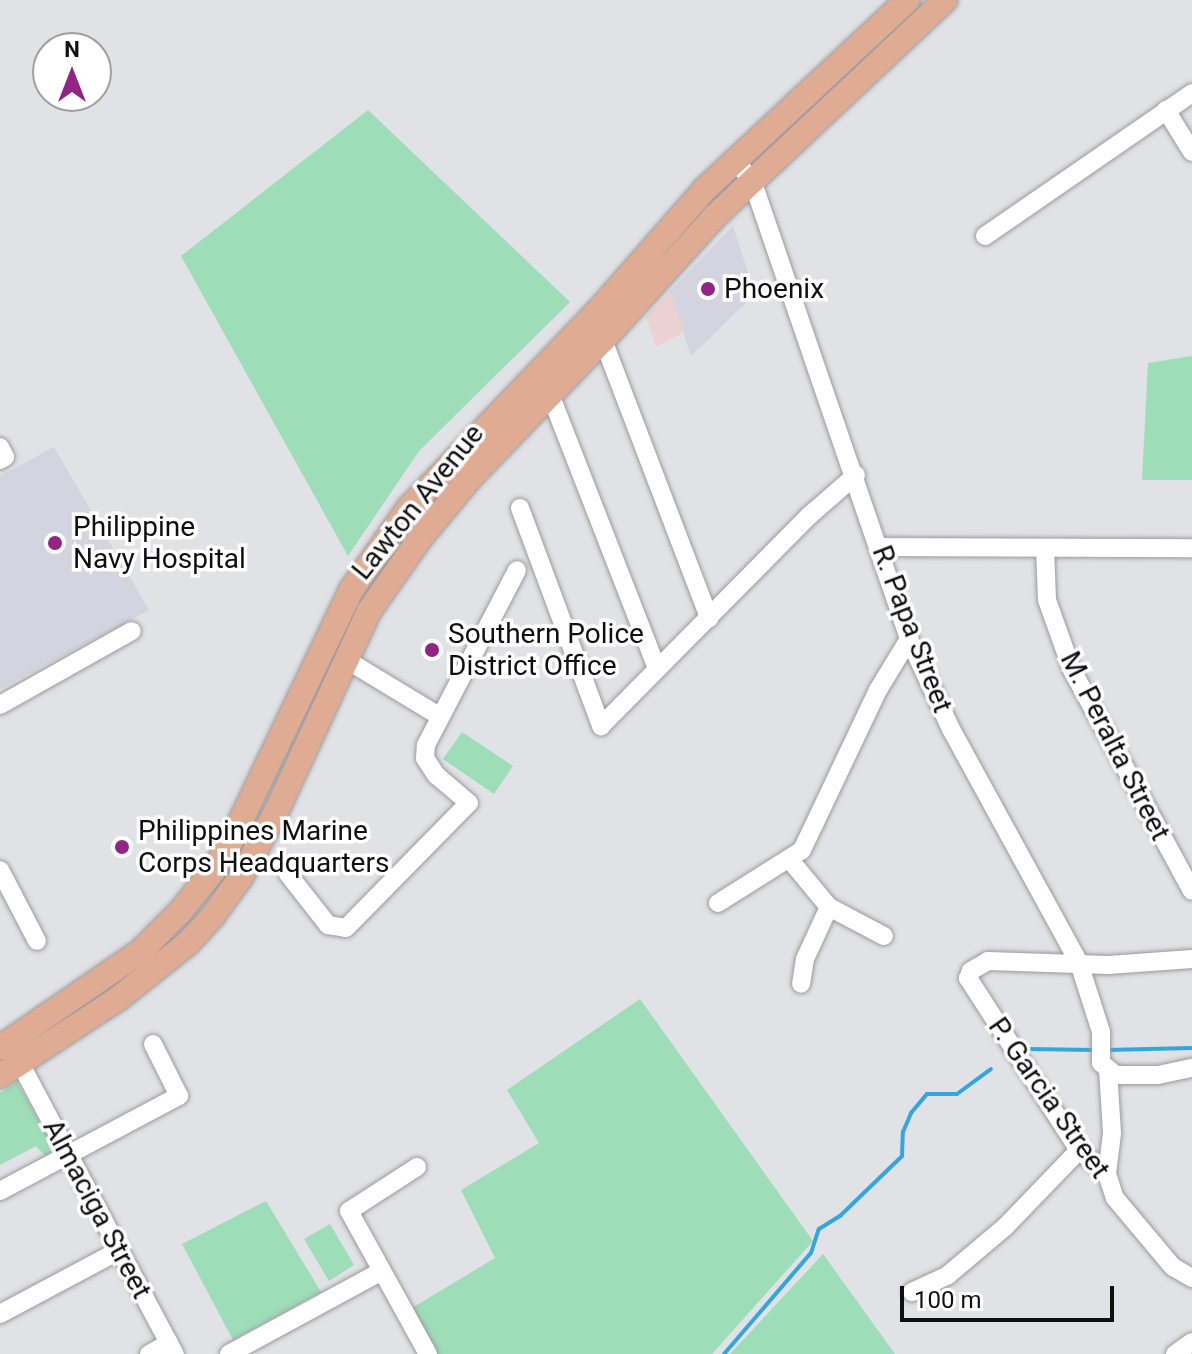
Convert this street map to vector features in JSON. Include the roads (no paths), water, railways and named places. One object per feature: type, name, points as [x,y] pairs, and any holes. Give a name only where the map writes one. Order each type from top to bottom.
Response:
[{"type":"main road","name":"Lawton Avenue","points":[[0,1048],[141,951],[180,912],[214,870],[231,841],[346,602],[378,549],[435,478],[601,308],[653,245],[734,160],[908,0]]},
{"type":"main road","name":"Lawton Avenue","points":[[10,1069],[157,970],[212,917],[241,877],[272,820],[369,611],[421,537],[668,265],[752,180],[945,0]]},
{"type":"street","points":[[985,236],[1192,93]]},
{"type":"street","points":[[1166,110],[1192,152]]},
{"type":"street","points":[[734,160],[752,180]]},
{"type":"street","name":"R. Papa Street","points":[[752,180],[856,475],[909,639],[951,729],[1079,963],[1101,1032],[1112,1133],[1107,1174]]},
{"type":"street","points":[[603,340],[709,618]]},
{"type":"street","points":[[550,394],[657,668]]},
{"type":"street","points":[[520,508],[601,726],[810,515],[856,475]]},
{"type":"street","points":[[878,547],[1192,548]]},
{"type":"street","name":"M. Peralta Street","points":[[1045,548],[1047,600],[1072,670],[1192,891]]},
{"type":"street","points":[[288,874],[328,925],[346,928],[469,803],[436,775],[425,758],[426,745],[517,570]]},
{"type":"street","points":[[0,705],[132,631]]},
{"type":"street","points":[[718,903],[802,850],[878,690],[909,639]]},
{"type":"street","points":[[345,659],[439,716]]},
{"type":"street","points":[[790,860],[829,907],[884,936]]},
{"type":"street","points":[[0,870],[37,941]]},
{"type":"street","points":[[801,984],[805,959],[829,907]]},
{"type":"street","name":"P. Garcia Street","points":[[1192,959],[1158,964],[988,961],[971,971],[968,978],[1079,1150],[1107,1174],[1115,1198],[1173,1267],[1192,1278]]},
{"type":"street","points":[[0,1191],[179,1096],[153,1044]]},
{"type":"street","points":[[1105,1066],[1116,1075],[1192,1068]]},
{"type":"street","name":"Almaciga Street","points":[[10,1069],[69,1155],[172,1349]]},
{"type":"street","points":[[912,1292],[948,1275],[994,1237],[1079,1150]]},
{"type":"street","points":[[417,1167],[349,1211],[428,1354]]},
{"type":"street","points":[[0,1314],[120,1250]]},
{"type":"street","points":[[229,1354],[382,1271]]},
{"type":"street","points":[[1175,1354],[1192,1342]]},
{"type":"street","points":[[149,1354],[172,1349]]},
{"type":"waterway","points":[[1106,1050],[1192,1048]]},
{"type":"waterway","points":[[1028,1049],[1094,1050]]},
{"type":"waterway","points":[[724,1354],[811,1253],[819,1229],[841,1215],[902,1156],[903,1132],[911,1113],[927,1094],[957,1094],[991,1069]]},
{"type":"place","name":"Phoenix","points":[[708,289]]},
{"type":"place","name":"Philippine Navy Hospital","points":[[55,543]]},
{"type":"place","name":"Southern Police District Office","points":[[432,650]]},
{"type":"place","name":"Philippines Marine Corps Headquarters","points":[[122,847]]}]
